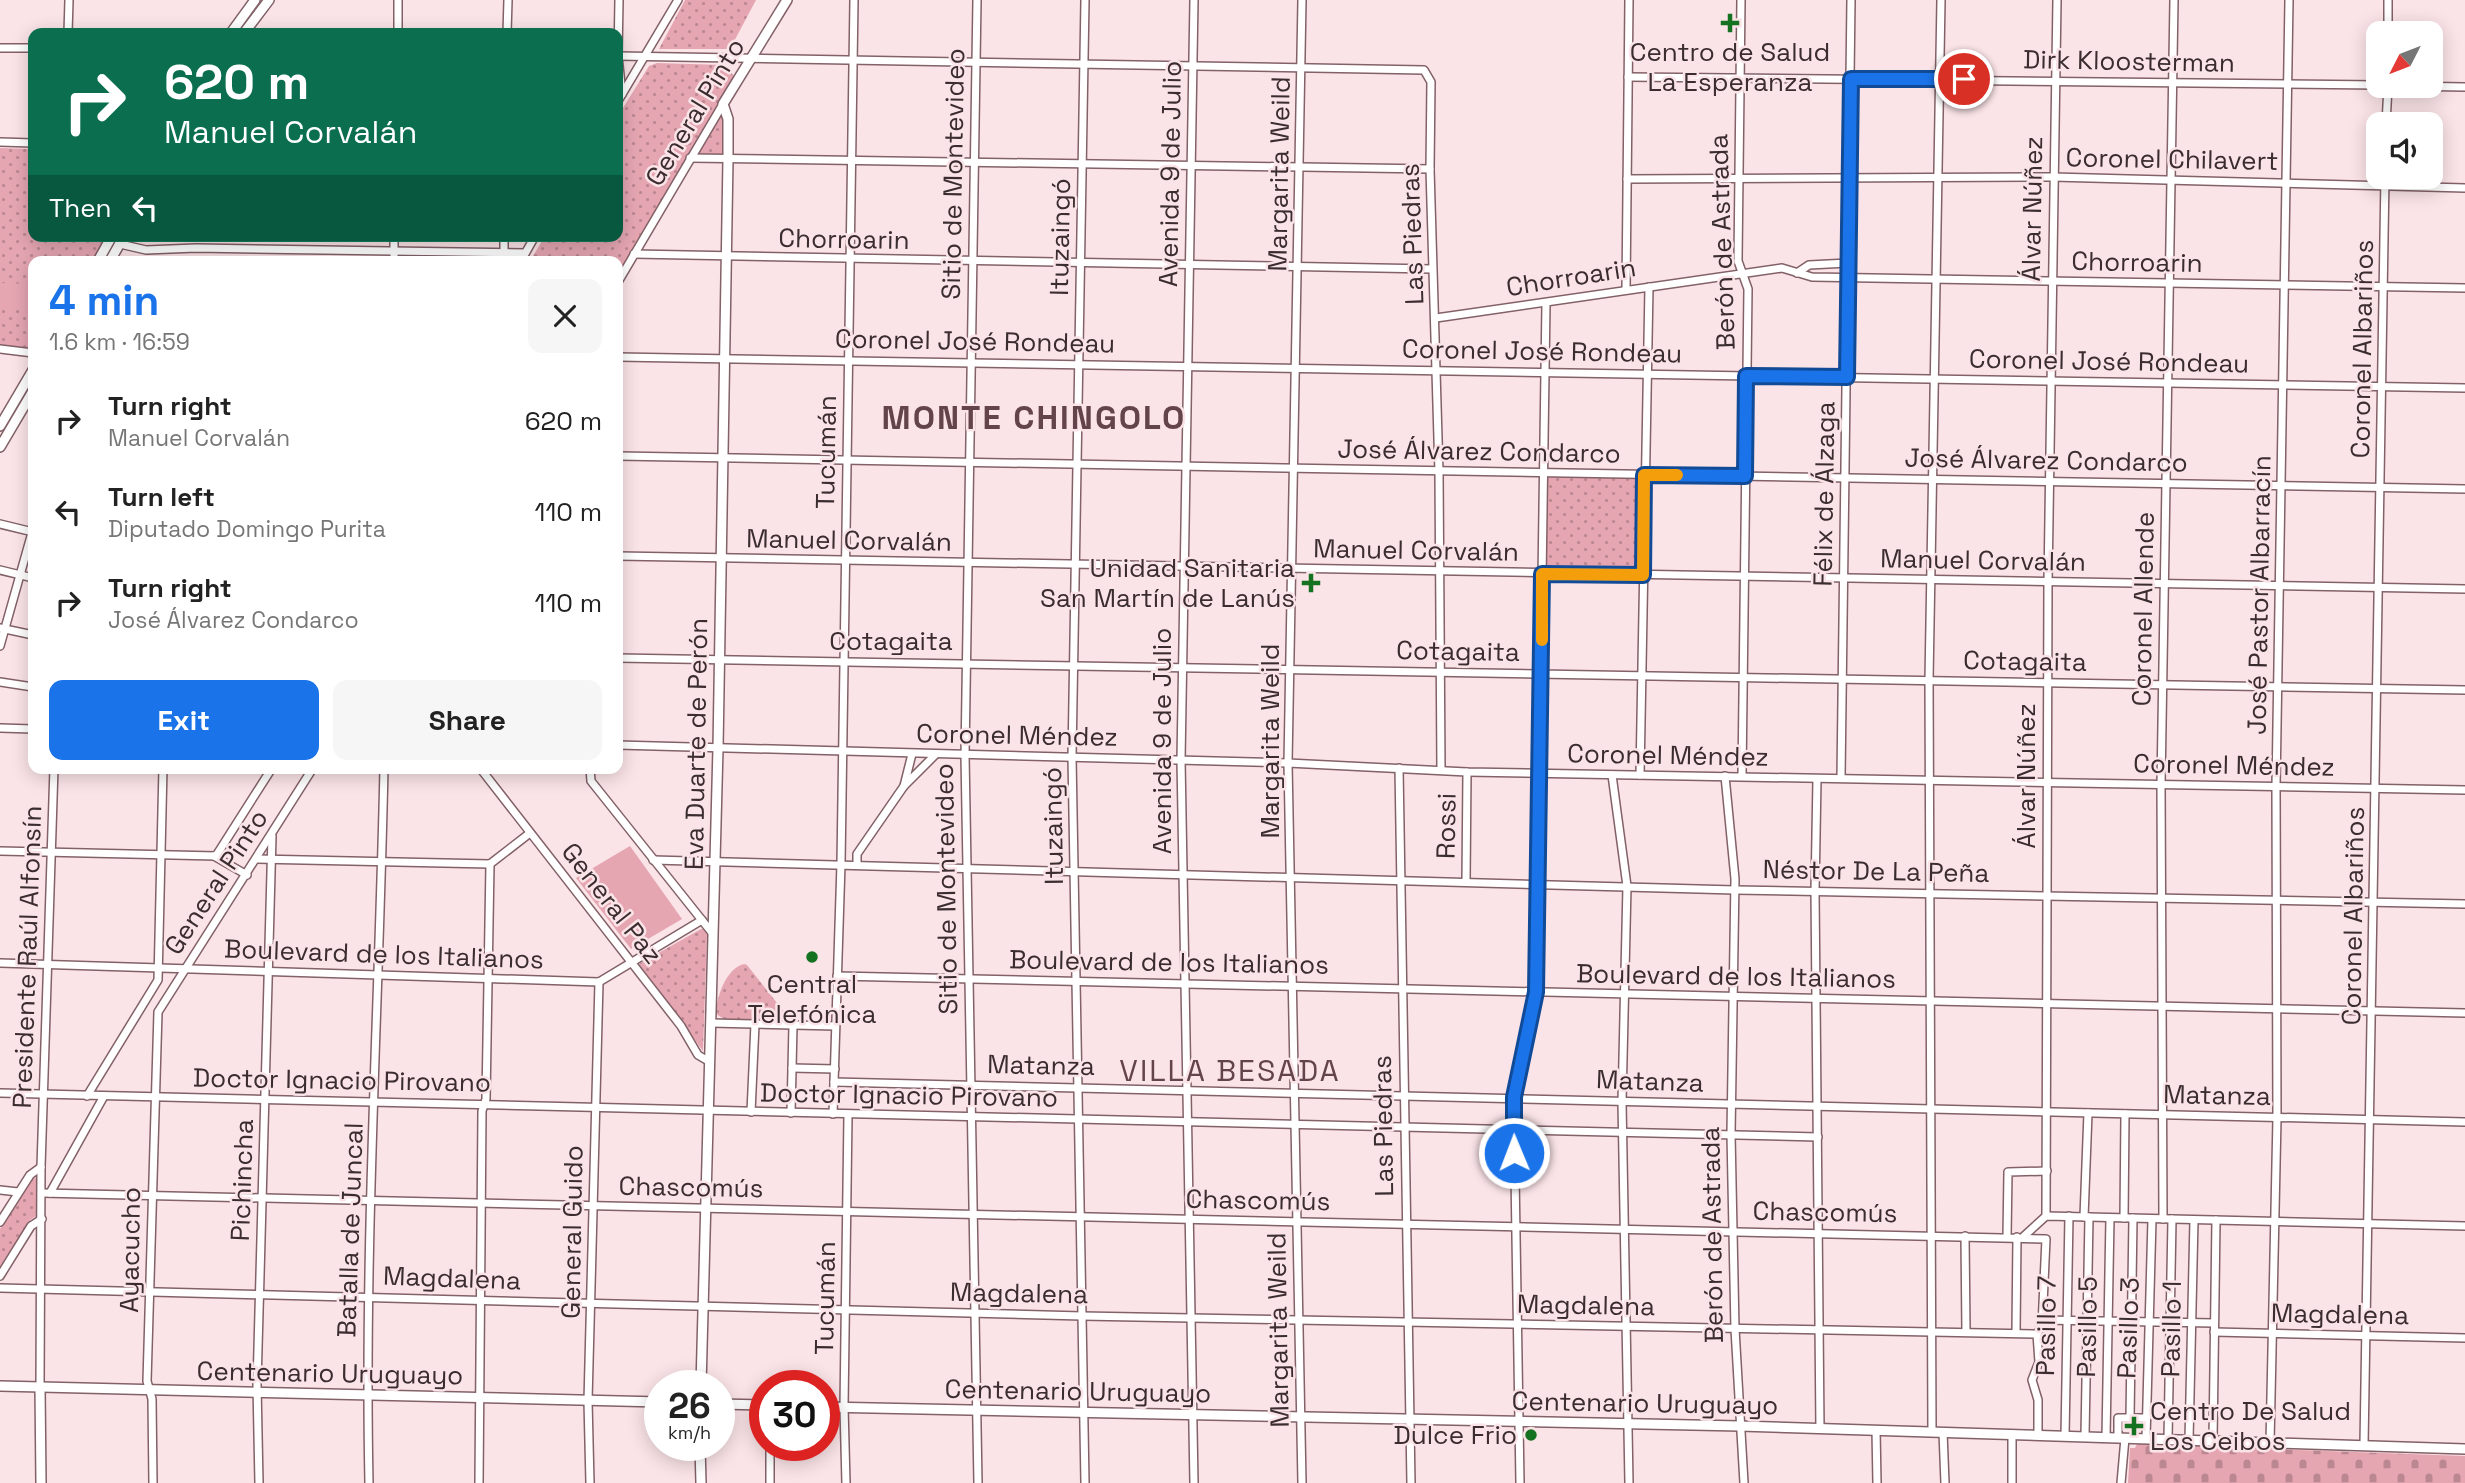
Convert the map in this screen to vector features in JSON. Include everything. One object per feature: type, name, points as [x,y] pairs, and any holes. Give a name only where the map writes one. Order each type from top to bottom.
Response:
[{"type":"main road","points":[[235,28],[255,0]]},
{"type":"main road","points":[[248,28],[268,0]]},
{"type":"main road","name":"General Pinto","points":[[723,104],[787,0]]},
{"type":"main road","name":"Eva Duarte de Perón","points":[[702,1370],[718,748],[728,159],[728,119],[723,104]]},
{"type":"main road","points":[[0,426],[28,378]]},
{"type":"main road","points":[[0,447],[28,399]]},
{"type":"main road","name":"Centenario Uruguayo","points":[[0,1386],[644,1402]]},
{"type":"main road","name":"Presidente Raúl Alfonsín","points":[[40,1387],[41,1483]]},
{"type":"main road","name":"Centenario Uruguayo","points":[[840,1407],[1740,1426],[2465,1449]]},
{"type":"main road","points":[[701,1461],[701,1483]]},
{"type":"street","points":[[68,28],[69,0]]},
{"type":"street","points":[[398,0],[398,28]]},
{"type":"street","points":[[507,28],[508,0]]},
{"type":"street","points":[[618,28],[619,0]]},
{"type":"street","points":[[623,93],[678,0]]},
{"type":"street","name":"Tucumán","points":[[833,1114],[841,864],[854,0]]},
{"type":"street","name":"Sitio de Montevideo","points":[[977,0],[965,755],[978,1483]]},
{"type":"street","name":"Ituzaingó","points":[[1085,0],[1072,757],[1085,1483]]},
{"type":"street","name":"Avenida 9 de Julio","points":[[1194,0],[1181,760],[1194,1483]]},
{"type":"street","name":"Margarita Weild","points":[[1302,0],[1298,368],[1288,763],[1302,1483]]},
{"type":"street","points":[[1626,290],[1629,0]]},
{"type":"street","name":"Berón de Astrada","points":[[1741,0],[1738,261],[1748,289],[1742,776]]},
{"type":"street","name":"Félix de Álzaga","points":[[1841,778],[1850,276],[1851,0]]},
{"type":"street","points":[[1932,1432],[1929,680],[1941,0]]},
{"type":"street","name":"Álvar Núñez","points":[[2046,1216],[2048,481],[2057,0]]},
{"type":"street","name":"Coronel Allende","points":[[2163,1219],[2161,785],[2174,0]]},
{"type":"street","name":"José Pastor Albarracín","points":[[2270,1443],[2277,1118],[2276,786],[2289,0]]},
{"type":"street","points":[[2388,0],[2388,21]]},
{"type":"street","points":[[0,48],[28,48]]},
{"type":"street","points":[[623,56],[1301,67]]},
{"type":"street","name":"Las Piedras","points":[[1301,67],[1418,68],[1429,75],[1439,472],[1441,770]]},
{"type":"street","name":"Dirk Kloosterman","points":[[1628,78],[2366,85]]},
{"type":"street","points":[[2443,87],[2465,87]]},
{"type":"street","name":"General Pinto","points":[[623,273],[723,104]]},
{"type":"street","points":[[0,142],[28,143]]},
{"type":"street","points":[[690,158],[1430,169]]},
{"type":"street","name":"Coronel Chilavert","points":[[1627,179],[2053,177],[2286,183],[2366,181]]},
{"type":"street","name":"Coronel Chilavert","points":[[2443,186],[2465,188]]},
{"type":"street","name":"Coronel Albariños","points":[[2364,1446],[2384,387],[2385,189]]},
{"type":"street","points":[[128,242],[153,250],[196,248],[372,256]]},
{"type":"street","name":"Chorroarin","points":[[634,254],[1432,269]]},
{"type":"street","points":[[1797,273],[1809,265],[1848,263]]},
{"type":"street","name":"Chorroarin","points":[[1436,318],[1782,268],[1812,277],[2465,288]]},
{"type":"street","points":[[1640,775],[1649,287]]},
{"type":"street","points":[[1520,1483],[1514,1097],[1536,992],[1546,303]]},
{"type":"street","points":[[0,349],[28,352]]},
{"type":"street","name":"Coronel José Rondeau","points":[[623,357],[2465,388]]},
{"type":"street","name":"José Álvarez Condarco","points":[[623,456],[2465,489]]},
{"type":"street","points":[[0,524],[28,530]]},
{"type":"street","points":[[0,646],[2,628],[28,548]]},
{"type":"street","name":"Manuel Corvalán","points":[[623,556],[2465,589]]},
{"type":"street","points":[[0,570],[28,577]]},
{"type":"street","points":[[2,628],[28,634]]},
{"type":"street","name":"Cotagaita","points":[[623,658],[2465,690]]},
{"type":"street","points":[[0,682],[28,686]]},
{"type":"street","points":[[0,728],[28,729]]},
{"type":"street","name":"Coronel Méndez","points":[[623,745],[1288,763],[1467,772],[1841,778],[2046,785],[2465,790]]},
{"type":"street","points":[[904,786],[912,754]]},
{"type":"street","points":[[841,850],[857,861],[904,786],[935,755]]},
{"type":"street","name":"Las Piedras","points":[[1399,768],[1400,989],[1411,1483]]},
{"type":"street","name":"Rossi","points":[[1466,881],[1467,772]]},
{"type":"street","name":"Presidente Raúl Alfonsín","points":[[40,1387],[42,1219],[46,1193],[41,1167],[54,774]]},
{"type":"street","points":[[87,1096],[154,989],[158,969],[163,774]]},
{"type":"street","points":[[216,855],[268,774]]},
{"type":"street","name":"General Pinto","points":[[157,1018],[159,1009],[309,774]]},
{"type":"street","name":"Batalla de Juncal","points":[[369,1483],[367,1396],[371,1200],[384,774]]},
{"type":"street","name":"General Paz","points":[[485,774],[681,1026],[698,1055],[710,1062]]},
{"type":"street","points":[[590,774],[591,781],[713,934]]},
{"type":"street","points":[[1612,775],[1627,886],[1622,1102],[1629,1483]]},
{"type":"street","name":"Berón de Astrada","points":[[1725,776],[1735,890],[1731,1134],[1734,1329],[1744,1483]]},
{"type":"street","points":[[1817,779],[1815,891],[1820,1429]]},
{"type":"street","points":[[257,859],[491,864],[530,833]]},
{"type":"street","name":"Pichincha","points":[[259,1483],[257,1392],[272,836]]},
{"type":"street","points":[[0,851],[216,855],[247,875]]},
{"type":"street","name":"Néstor De La Peña","points":[[653,860],[841,864],[857,861],[1075,871],[1291,875],[1735,890],[2465,904]]},
{"type":"street","points":[[479,1483],[478,1397],[491,864]]},
{"type":"street","points":[[599,982],[702,920]]},
{"type":"street","name":"Boulevard de los Italianos","points":[[0,963],[599,982]]},
{"type":"street","name":"Boulevard de los Italianos","points":[[837,976],[1294,985],[2048,1006],[2465,1013]]},
{"type":"street","name":"General Guido","points":[[590,1483],[588,1401],[599,982]]},
{"type":"street","name":"Ayacucho","points":[[153,1483],[149,1390],[157,1018]]},
{"type":"street","points":[[711,1023],[835,1026]]},
{"type":"street","points":[[751,1112],[755,1024]]},
{"type":"street","points":[[791,1113],[793,1026]]},
{"type":"street","points":[[792,1068],[835,1069]]},
{"type":"street","name":"Matanza","points":[[834,1082],[2465,1122]]},
{"type":"street","name":"Doctor Ignacio Pirovano","points":[[0,1093],[1818,1137]]},
{"type":"street","points":[[46,1193],[104,1096]]},
{"type":"street","points":[[2085,1436],[2088,1113]]},
{"type":"street","points":[[2124,1218],[2125,1114]]},
{"type":"street","name":"Tucumán","points":[[846,1483],[844,1407],[848,1115]]},
{"type":"street","points":[[0,1222],[30,1175],[41,1167]]},
{"type":"street","points":[[2007,1237],[2008,1172],[2047,1171]]},
{"type":"street","points":[[0,1190],[18,1192]]},
{"type":"street","name":"Chascomús","points":[[46,1193],[2020,1237]]},
{"type":"street","points":[[2016,1333],[2020,1237],[2046,1216],[2465,1226]]},
{"type":"street","name":"Pasillo 7","points":[[2065,1436],[2069,1216]]},
{"type":"street","name":"Pasillo 5","points":[[2106,1437],[2110,1218]]},
{"type":"street","points":[[2130,1418],[2133,1218]]},
{"type":"street","points":[[0,1276],[31,1226],[42,1219]]},
{"type":"street","name":"Pasillo 3","points":[[2146,1439],[2152,1219]]},
{"type":"street","points":[[2168,1439],[2172,1219]]},
{"type":"street","name":"Pasillo 1","points":[[2189,1440],[2194,1220]]},
{"type":"street","points":[[2213,1441],[2216,1220]]},
{"type":"street","points":[[1965,1236],[1966,1332]]},
{"type":"street","points":[[2020,1237],[2046,1239],[2042,1320],[2037,1334],[2039,1362],[2032,1380],[2038,1400],[2038,1435]]},
{"type":"street","name":"Magdalena","points":[[0,1288],[846,1310],[2037,1334]]},
{"type":"street","name":"Magdalena","points":[[2042,1320],[2193,1323],[2273,1334],[2465,1338]]},
{"type":"street","points":[[2121,1483],[2118,1418],[2147,1418]]},
{"type":"street","points":[[1876,1430],[1877,1483]]},
{"type":"street","points":[[1943,1432],[1945,1483]]},
{"type":"street","points":[[2012,1434],[2012,1483]]},
{"type":"street","points":[[769,1461],[770,1483]]},
{"type":"green space","points":[[685,0],[756,0],[730,49],[659,49]]},
{"type":"green space","points":[[657,63],[724,65],[734,76],[623,270],[623,256],[533,256],[541,242],[623,242],[623,108],[649,66]]},
{"type":"green space","points":[[723,104],[728,159],[690,158]]},
{"type":"green space","points":[[0,148],[28,149],[28,242],[106,242],[98,256],[28,256],[28,349],[0,346]]},
{"type":"green space","points":[[0,283],[27,284],[27,307],[0,307]]},
{"type":"green space","points":[[1544,473],[1644,475],[1643,575],[1542,574]]},
{"type":"green space","points":[[630,846],[682,919],[631,949],[576,878]]},
{"type":"green space","points":[[701,929],[706,929],[707,933],[703,1051],[639,964]]},
{"type":"green space","points":[[744,964],[792,1022],[724,1019],[716,1014],[720,992],[727,977]]},
{"type":"green space","points":[[38,1179],[38,1215],[30,1220],[0,1271],[0,1229],[29,1182]]},
{"type":"green space","points":[[2137,1444],[2465,1456],[2465,1483],[2128,1483],[2130,1448],[2135,1448]]},
{"type":"slow traffic","points":[[1542,640],[1542,574],[1643,575],[1644,475],[1677,475]]},
{"type":"place","name":"Centro de Salud La Esperanza","points":[[1730,23]]},
{"type":"place","name":"Unidad Sanitaria San Martín de Lanús","points":[[1311,583]]},
{"type":"place","name":"Central Telefónica","points":[[812,957]]},
{"type":"place","name":"Centro De Salud Los Ceibos","points":[[2134,1426]]},
{"type":"place","name":"Dulce Frio","points":[[1531,1435]]},
{"type":"district","name":"MONTE CHINGOLO","points":[[1034,418]]},
{"type":"district","name":"VILLA BESADA","points":[[1230,1070]]},
{"type":"route","points":[[1514,1153],[1514,1097],[1536,992],[1542,574],[1643,575],[1644,475],[1745,476],[1746,376],[1847,377],[1851,79],[1964,79]]}]
